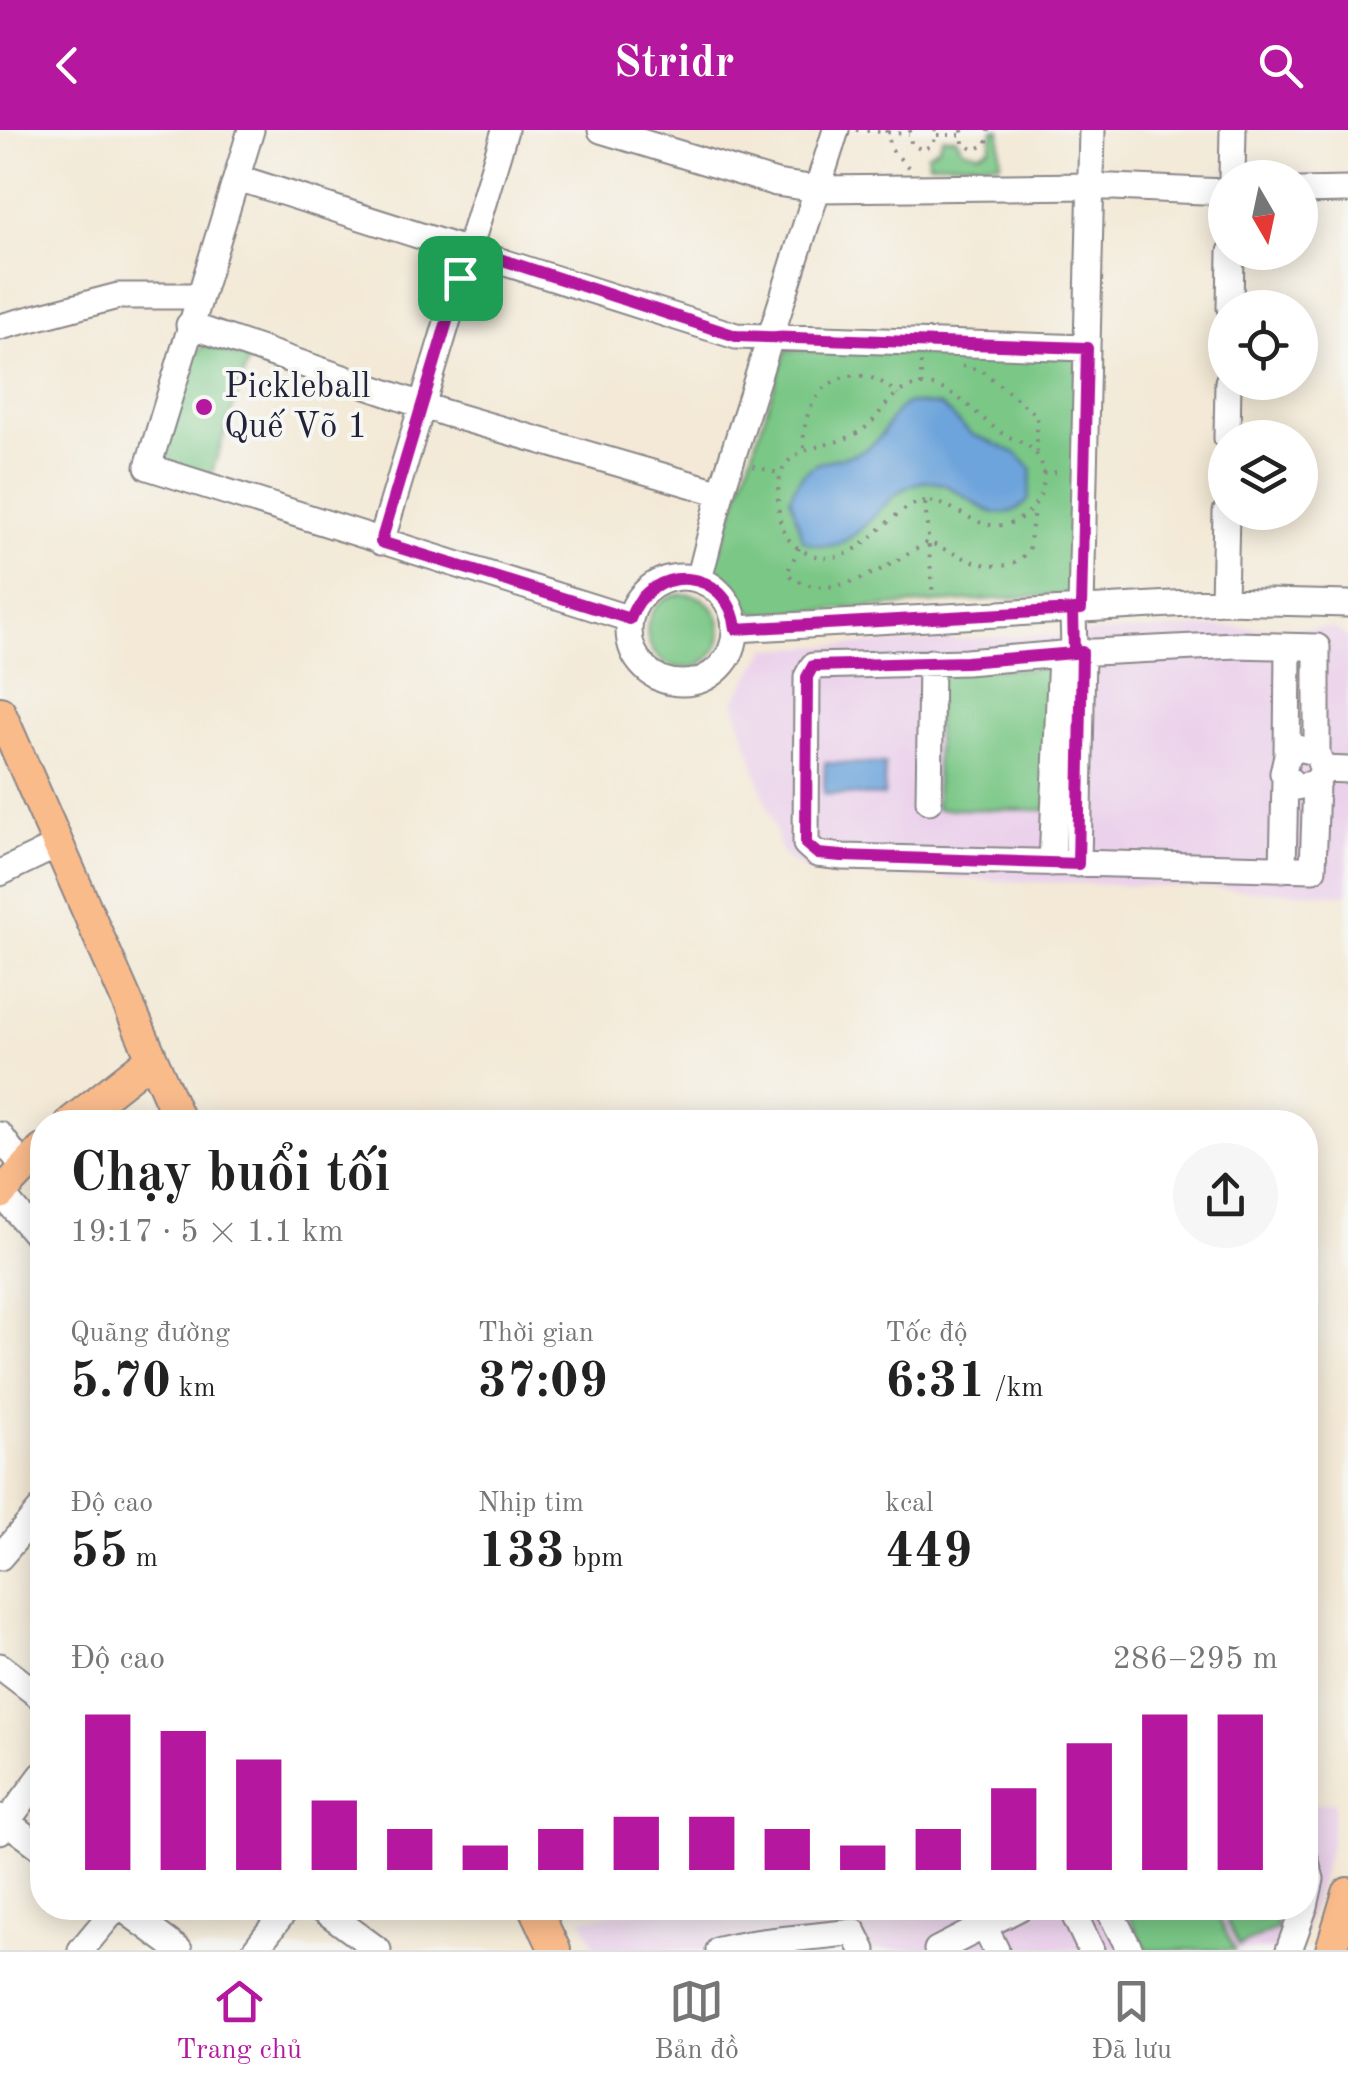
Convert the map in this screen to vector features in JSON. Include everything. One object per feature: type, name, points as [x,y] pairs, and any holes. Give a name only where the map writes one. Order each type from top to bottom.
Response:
[{"type":"main road","points":[[0,712],[175,1110]]},
{"type":"main road","points":[[86,1110],[152,1058]]},
{"type":"main road","points":[[0,1194],[30,1162]]},
{"type":"main road","points":[[1331,1950],[1348,1894]]},
{"type":"main road","points":[[541,1920],[555,1950]]},
{"type":"street","points":[[251,130],[148,467],[630,619]]},
{"type":"street","points":[[381,542],[419,404],[505,130]]},
{"type":"street","points":[[602,130],[776,183],[817,189],[1091,186],[1208,191]]},
{"type":"street","points":[[699,580],[721,492],[836,130]]},
{"type":"street","points":[[1065,864],[1087,348],[1092,130]]},
{"type":"street","points":[[1232,160],[1233,130]]},
{"type":"street","points":[[238,178],[736,336],[769,341],[1087,348]]},
{"type":"street","points":[[1318,191],[1348,190]]},
{"type":"street","points":[[0,327],[118,296],[198,296]]},
{"type":"street","points":[[190,326],[419,404],[721,492]]},
{"type":"street","points":[[1224,601],[1226,530]]},
{"type":"street","points":[[683,577],[699,580],[725,599],[736,629],[732,649],[721,667],[704,679],[677,683],[657,677],[641,664],[629,640],[630,619],[640,597],[659,582],[683,577]]},
{"type":"street","points":[[736,629],[1224,601],[1348,604]]},
{"type":"street","points":[[1283,869],[1288,646]]},
{"type":"street","points":[[1317,647],[1326,769],[1313,869],[842,856],[818,854],[806,844],[807,677],[813,666],[1072,653],[1317,647]]},
{"type":"street","points":[[929,802],[931,662]]},
{"type":"street","points":[[1286,767],[1298,748],[1326,769]]},
{"type":"street","points":[[1286,767],[1296,787],[1326,769]]},
{"type":"street","points":[[0,873],[58,845]]},
{"type":"street","points":[[0,1135],[30,1157]]},
{"type":"street","points":[[0,1194],[30,1228]]},
{"type":"street","points":[[0,1557],[30,1539]]},
{"type":"street","points":[[0,1666],[30,1689]]},
{"type":"street","points":[[30,1789],[2,1823],[30,1840]]},
{"type":"street","points":[[80,1950],[108,1920]]},
{"type":"street","points":[[136,1920],[179,1950]]},
{"type":"street","points":[[255,1950],[278,1920]]},
{"type":"street","points":[[338,1920],[378,1950]]},
{"type":"street","points":[[937,1950],[996,1920]]},
{"type":"street","points":[[1077,1920],[1092,1950]]},
{"type":"street","points":[[1114,1920],[1130,1950]]},
{"type":"street","points":[[1289,1950],[1300,1920]]},
{"type":"street","points":[[984,1926],[996,1950]]},
{"type":"street","points":[[719,1950],[768,1938],[788,1941],[854,1932],[863,1950]]},
{"type":"path","points":[[856,130],[909,132],[911,144],[922,150],[931,148],[936,132],[961,132],[966,147],[979,149],[989,139],[988,130]]},
{"type":"path","points":[[887,131],[892,150],[909,168]]},
{"type":"path","points":[[920,352],[920,386]]},
{"type":"path","points":[[921,364],[932,364]]},
{"type":"path","points":[[948,366],[981,370],[1038,415],[1037,458]]},
{"type":"path","points":[[804,451],[807,418],[820,396],[840,378],[855,372],[871,375],[898,395]]},
{"type":"path","points":[[928,542],[985,565],[1012,564],[1022,559],[1034,537],[1034,508],[1043,488],[1043,473],[1029,446],[992,427],[944,390],[920,386],[898,395],[882,404],[866,428],[804,451],[780,474],[780,528],[799,548],[830,557],[858,550],[891,516],[925,501],[945,503],[986,525],[1018,522],[1034,508]]},
{"type":"path","points":[[753,466],[780,474]]},
{"type":"path","points":[[1043,473],[1074,472]]},
{"type":"path","points":[[925,501],[933,596]]},
{"type":"path","points":[[799,548],[787,573],[795,580],[838,584],[866,578],[928,542]]},
{"type":"shaded area","points":[[1213,627],[1334,628],[1348,639],[1348,894],[811,873],[783,855],[734,701],[767,649]]},
{"type":"shaded area","points":[[1334,1801],[1331,1844],[1318,1887],[1318,1804]]},
{"type":"shaded area","points":[[582,1920],[1308,1920],[1299,1950],[596,1950]]},
{"type":"green space","points":[[993,130],[1000,130],[1001,163],[929,163],[927,154],[939,147],[943,137],[956,138],[963,149],[979,153],[990,148]]},
{"type":"green space","name":"Pickleball Quế Võ 1","points":[[204,345],[249,359],[210,478],[169,466],[161,454],[191,358]]},
{"type":"green space","points":[[786,350],[1074,357],[1078,366],[1070,594],[759,615],[745,607],[713,572]]},
{"type":"green space","points":[[684,594],[710,605],[721,631],[710,657],[684,668],[658,657],[647,631],[658,605]]},
{"type":"green space","points":[[937,668],[1050,669],[1048,810],[936,809]]},
{"type":"green space","points":[[1131,1920],[1220,1920],[1235,1950],[1146,1950]]},
{"type":"green space","points":[[1227,1920],[1274,1920],[1278,1928],[1239,1946]]},
{"type":"water","points":[[911,403],[941,406],[971,434],[1016,453],[1032,470],[1028,501],[1013,511],[999,513],[986,510],[948,486],[918,483],[889,500],[851,537],[837,544],[821,546],[803,540],[790,497],[798,481],[817,464],[851,455],[874,443],[894,414]]},
{"type":"water","points":[[825,763],[885,764],[884,796],[824,794]]},
{"type":"place","name":"Pickleball Quế Võ 1","points":[[204,407]]},
{"type":"route","points":[[460,278],[419,404],[381,542],[630,619],[646,591],[659,582],[683,577],[706,583],[720,592],[733,613],[736,629],[1073,610],[1074,653],[966,662],[813,666],[807,677],[806,844],[818,854],[842,856],[1078,864],[1082,652],[1074,653],[1074,626],[1073,610],[1081,609],[1087,348],[769,341],[736,336],[469,249],[460,278]]}]
